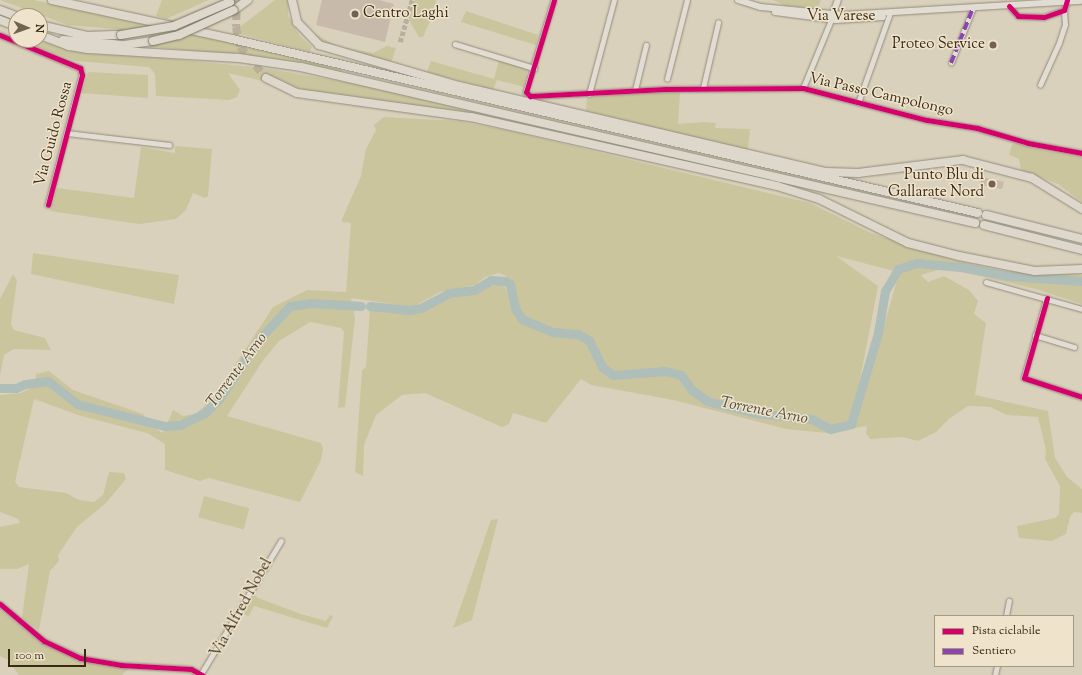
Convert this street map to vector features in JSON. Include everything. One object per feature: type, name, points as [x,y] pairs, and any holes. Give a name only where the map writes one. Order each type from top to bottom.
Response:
[{"type":"highway","points":[[52,0],[232,38],[978,213]]},
{"type":"highway","points":[[48,27],[87,36],[121,35],[174,26],[232,4],[248,0]]},
{"type":"highway","points":[[292,0],[297,22],[319,45],[459,86],[827,172],[858,173],[963,160],[1032,178],[1082,209]]},
{"type":"highway","points":[[48,36],[124,44],[152,41],[179,35],[232,4]]},
{"type":"highway","points":[[48,37],[88,49],[239,58],[301,67],[975,223]]},
{"type":"highway","points":[[266,78],[298,93],[471,117],[805,194],[908,243],[959,256],[1035,271],[1082,269]]},
{"type":"highway","points":[[986,215],[1082,239]]},
{"type":"highway","points":[[984,225],[1082,250]]},
{"type":"main road","name":"Via Varese","points":[[738,0],[761,7],[832,17],[890,15],[1082,1]]},
{"type":"main road","points":[[832,17],[838,0]]},
{"type":"street","points":[[455,44],[534,68],[554,0]]},
{"type":"street","points":[[589,94],[614,0]]},
{"type":"street","points":[[667,79],[687,0]]},
{"type":"street","points":[[994,7],[997,0]]},
{"type":"street","points":[[1040,85],[1063,31],[1064,10],[1067,1]]},
{"type":"street","points":[[1009,6],[1013,13],[1023,17],[1044,17],[1064,10]]},
{"type":"street","points":[[951,63],[973,8]]},
{"type":"street","points":[[858,103],[890,15]]},
{"type":"street","points":[[803,88],[832,17]]},
{"type":"street","points":[[703,88],[718,23]]},
{"type":"street","name":"Via Guido Rossa","points":[[0,35],[80,68],[82,75],[48,206]]},
{"type":"street","points":[[635,90],[646,45]]},
{"type":"street","name":"Via Passo Campolongo","points":[[534,68],[528,95],[589,94],[635,90],[703,88],[803,88],[858,103],[1082,153]]},
{"type":"street","name":"Via Guido Rossa","points":[[67,134],[169,145]]},
{"type":"street","points":[[986,282],[1082,309]]},
{"type":"street","points":[[1047,298],[1035,335],[1024,378],[1082,396]]},
{"type":"street","points":[[1035,335],[1074,347]]},
{"type":"street","name":"Via Alfred Nobel","points":[[202,675],[281,541]]},
{"type":"street","points":[[1006,615],[1009,601]]},
{"type":"street","points":[[0,604],[44,641],[80,658],[121,665],[191,669],[202,675]]},
{"type":"shaded area","points":[[0,0],[34,0],[151,24],[126,30],[68,25],[48,18],[48,8],[22,8]]},
{"type":"shaded area","points":[[162,0],[209,0],[166,19],[156,16]]},
{"type":"shaded area","points":[[275,0],[288,0],[288,16],[300,36],[312,47],[310,52],[233,32]]},
{"type":"shaded area","points":[[415,0],[436,0],[434,12],[423,37],[419,37],[409,20]]},
{"type":"shaded area","points":[[773,0],[821,0],[818,8],[786,6]]},
{"type":"shaded area","points":[[466,11],[538,35],[536,45],[461,22]]},
{"type":"shaded area","points":[[309,31],[337,46],[373,53],[387,46],[396,48],[391,63],[318,42]]},
{"type":"shaded area","points":[[195,34],[342,69],[342,72],[283,60],[155,47],[155,44]]},
{"type":"shaded area","points":[[48,43],[69,49],[264,68],[357,84],[488,115],[300,90],[269,76],[263,81],[228,73],[240,90],[237,97],[229,100],[156,96],[155,74],[149,67],[76,61],[40,48],[48,48]]},
{"type":"shaded area","points":[[499,60],[528,69],[524,87],[497,80],[493,90],[427,72],[431,61],[494,79]]},
{"type":"shaded area","points":[[88,72],[148,75],[148,98],[81,93]]},
{"type":"shaded area","points":[[644,92],[680,92],[678,124],[703,122],[716,123],[715,128],[750,129],[748,150],[586,111],[587,98]]},
{"type":"shaded area","points":[[384,117],[459,121],[510,131],[810,203],[871,233],[951,259],[999,270],[1082,275],[1082,304],[1036,289],[945,268],[921,275],[928,282],[944,276],[969,290],[978,301],[974,314],[986,323],[975,395],[1048,411],[1055,458],[1067,477],[1082,489],[1082,513],[1074,512],[1070,517],[1066,534],[1052,541],[1019,538],[1017,526],[1055,518],[1059,514],[1060,486],[1045,459],[1046,450],[1038,417],[1007,415],[990,407],[968,406],[949,419],[936,432],[918,441],[903,437],[870,439],[866,433],[867,426],[827,433],[786,429],[673,400],[591,385],[581,379],[546,423],[513,413],[509,424],[502,427],[425,393],[402,395],[376,415],[364,445],[363,476],[355,472],[362,370],[366,367],[370,308],[418,314],[446,297],[471,295],[500,282],[510,293],[514,313],[529,325],[549,332],[551,330],[523,316],[506,276],[499,273],[485,277],[475,285],[440,292],[413,307],[351,298],[355,318],[345,407],[338,408],[344,332],[341,328],[310,322],[279,341],[262,362],[227,416],[321,443],[323,449],[321,460],[300,502],[209,478],[200,481],[165,470],[165,444],[147,433],[81,416],[34,399],[15,482],[19,487],[66,493],[79,500],[94,502],[103,495],[109,472],[124,473],[126,479],[106,503],[77,527],[58,555],[59,561],[50,571],[39,630],[22,618],[29,564],[17,569],[0,569],[0,527],[20,523],[18,519],[0,512],[0,395],[21,393],[35,386],[36,374],[49,371],[73,390],[143,414],[151,426],[163,433],[173,410],[183,416],[195,414],[212,400],[273,307],[307,290],[346,292],[351,223],[342,222],[342,219],[361,176],[366,149],[376,130],[374,125]],"holes":[[[836,256],[902,273],[897,280],[861,407],[855,406],[878,286]]]},
{"type":"shaded area","points":[[1016,143],[1039,150],[1082,157],[1082,202],[1058,184],[1021,170],[1019,159],[1009,155],[1012,145]]},
{"type":"shaded area","points":[[175,146],[212,149],[208,196],[205,198],[193,193],[186,210],[176,219],[139,224],[50,211],[57,188],[134,198],[141,147],[175,153]]},
{"type":"shaded area","points":[[33,253],[179,275],[174,304],[31,274]]},
{"type":"shaded area","points":[[13,274],[17,280],[11,324],[14,330],[45,338],[51,350],[14,349],[4,355],[0,376],[0,299]]},
{"type":"shaded area","points":[[204,496],[249,508],[244,529],[198,517]]},
{"type":"shaded area","points":[[498,519],[472,620],[453,628],[491,520]]},
{"type":"shaded area","points":[[253,593],[258,598],[301,614],[326,621],[330,615],[333,616],[327,628],[254,606],[249,616],[242,614]]},
{"type":"shaded area","points":[[0,610],[40,643],[92,664],[129,668],[122,675],[19,675],[8,660],[0,656]]},
{"type":"building","name":"Centro Laghi","points":[[322,0],[379,0],[394,4],[385,42],[316,25]]},
{"type":"building","name":"Punto Blu di Gallarate Nord","points":[[982,177],[1004,182],[1002,189],[980,185]]},
{"type":"waterway","name":"Torrente Arno","points":[[370,306],[410,310],[421,308],[449,293],[474,290],[491,280],[505,281],[510,284],[515,308],[522,319],[553,332],[578,334],[589,340],[602,367],[613,375],[665,371],[681,375],[692,390],[707,401],[755,413],[812,419],[830,429],[851,424],[878,333],[885,291],[898,269],[916,263],[961,267],[1009,276],[1082,281]]},
{"type":"waterway","name":"Torrente Arno","points":[[0,388],[16,388],[25,384],[48,381],[77,404],[165,426],[180,425],[205,413],[219,399],[260,338],[290,306],[311,303],[361,306]]},
{"type":"tunnel","points":[[237,0],[236,27],[240,47],[266,78]]},
{"type":"tunnel","points":[[400,42],[412,0]]},
{"type":"marked path","points":[[951,63],[973,8]]},
{"type":"cycle path","points":[[554,0],[526,92],[530,96],[665,89],[803,88],[927,120],[977,128],[1028,143],[1082,153]]},
{"type":"cycle path","points":[[1009,6],[1018,16],[1044,17],[1064,10],[1067,0]]},
{"type":"cycle path","points":[[0,35],[80,68],[82,75],[48,205]]},
{"type":"cycle path","points":[[1047,298],[1024,378],[1082,397]]},
{"type":"cycle path","points":[[0,604],[44,641],[80,658],[121,665],[191,669],[202,675]]},
{"type":"place","name":"Centro Laghi","points":[[355,14]]},
{"type":"place","name":"Proteo Service","points":[[993,45]]},
{"type":"place","name":"Punto Blu di Gallarate Nord","points":[[992,184]]}]
